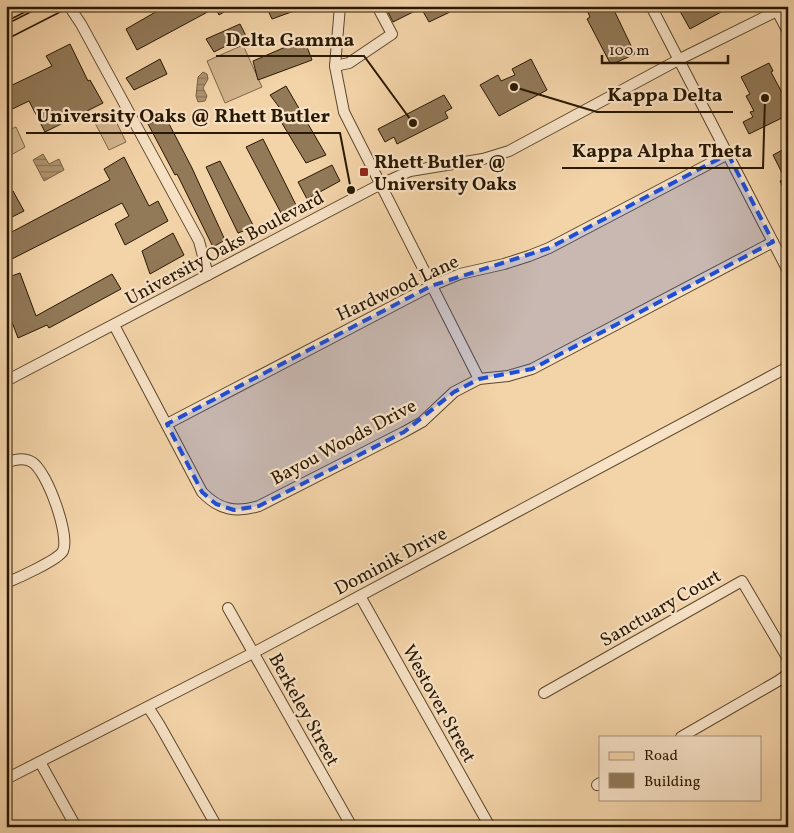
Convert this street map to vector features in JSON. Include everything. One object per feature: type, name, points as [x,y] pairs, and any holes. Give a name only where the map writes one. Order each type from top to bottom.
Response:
[{"type":"main road","points":[[6,14],[22,6]]},
{"type":"main road","points":[[6,32],[57,6]]},
{"type":"street","points":[[69,6],[81,24],[199,241],[208,275]]},
{"type":"street","points":[[340,6],[335,66],[344,112],[480,379]]},
{"type":"street","points":[[335,66],[349,63],[392,34],[377,6]]},
{"type":"street","points":[[651,6],[788,271]]},
{"type":"street","name":"University Oaks Boulevard","points":[[6,381],[380,185],[410,171],[483,160],[509,151],[680,60],[787,6]]},
{"type":"street","points":[[777,11],[788,32]]},
{"type":"street","name":"Hardwood Lane","points":[[167,424],[431,286],[460,274],[513,261],[550,248],[728,154]]},
{"type":"street","name":"Bayou Woods Drive","points":[[114,325],[206,496],[216,504],[234,510],[246,510],[259,506],[422,422],[454,392],[480,379],[508,376],[532,369],[773,242]]},
{"type":"street","name":"Dominik Drive","points":[[6,779],[254,653],[788,368]]},
{"type":"street","points":[[6,463],[15,459],[25,459],[41,469],[53,496],[65,542],[62,552],[50,562],[6,583]]},
{"type":"street","name":"Sanctuary Court","points":[[544,693],[742,581],[788,658]]},
{"type":"street","name":"Westover Street","points":[[360,596],[490,827]]},
{"type":"street","name":"Berkeley Street","points":[[228,608],[352,827]]},
{"type":"street","points":[[683,736],[788,674]]},
{"type":"street","points":[[148,707],[217,827]]},
{"type":"street","points":[[40,762],[76,827]]},
{"type":"highlighted area","points":[[728,154],[773,242],[532,369],[479,379],[454,392],[404,432],[259,506],[234,510],[216,504],[202,492],[167,424],[431,286],[549,248]]},
{"type":"shaded area","points":[[243,45],[262,87],[225,103],[207,61]]},
{"type":"shaded area","points":[[203,72],[207,74],[208,79],[203,88],[207,96],[205,101],[198,102],[196,96],[198,77]]},
{"type":"shaded area","points":[[113,115],[126,142],[109,150],[95,123]]},
{"type":"shaded area","points":[[16,127],[25,147],[11,155],[6,143],[6,131]]},
{"type":"shaded area","points":[[43,154],[49,164],[59,159],[64,170],[44,181],[33,160]]},
{"type":"building","points":[[166,6],[234,6],[219,15],[215,8],[137,50],[126,29]]},
{"type":"building","points":[[266,6],[305,6],[305,7],[272,19]]},
{"type":"building","points":[[385,6],[447,6],[450,12],[429,22],[421,8],[393,22]]},
{"type":"building","points":[[585,6],[603,6],[605,11],[613,8],[635,54],[615,63],[610,63],[587,19],[590,17]]},
{"type":"building","points":[[677,6],[732,6],[690,29]]},
{"type":"building","points":[[240,24],[246,36],[214,52],[206,39]]},
{"type":"building","points":[[304,39],[312,60],[258,80],[253,61]]},
{"type":"building","points":[[70,44],[88,81],[90,80],[103,103],[45,132],[29,101],[6,112],[6,88],[52,66],[46,56]]},
{"type":"building","points":[[160,59],[167,74],[134,90],[126,78]]},
{"type":"building","points":[[531,59],[547,90],[499,116],[480,85],[498,75],[501,81],[515,75],[512,69]]},
{"type":"building","points":[[769,63],[773,71],[771,72],[788,104],[788,115],[749,134],[743,122],[753,117],[750,112],[754,111],[746,96],[750,94],[741,77]]},
{"type":"building","points":[[286,86],[326,155],[306,163],[277,115],[282,111],[270,95]]},
{"type":"building","points":[[444,95],[452,108],[445,112],[448,118],[397,144],[394,137],[385,142],[378,129]]},
{"type":"building","points":[[166,118],[192,168],[225,240],[213,247],[177,174],[175,175],[148,124]]},
{"type":"building","points":[[263,139],[296,205],[281,213],[246,147]]},
{"type":"building","points":[[788,147],[788,197],[780,181],[785,179],[773,155]]},
{"type":"building","points":[[124,157],[149,206],[158,201],[168,221],[125,245],[115,224],[129,216],[122,203],[6,262],[6,235],[110,180],[104,169]]},
{"type":"building","points":[[220,161],[254,227],[238,233],[206,167]]},
{"type":"building","points":[[332,165],[340,181],[307,199],[298,182]]},
{"type":"building","points":[[13,191],[24,211],[6,220],[6,195]]},
{"type":"building","points":[[173,233],[184,255],[150,274],[142,251]]},
{"type":"building","points":[[20,273],[36,316],[112,274],[121,289],[49,328],[47,325],[18,338],[6,306],[6,278]]},
{"type":"place","name":"Kappa Delta","points":[[514,87]]},
{"type":"place","name":"Kappa Alpha Theta","points":[[765,98]]},
{"type":"place","name":"Delta Gamma","points":[[413,123]]},
{"type":"place","name":"Rhett Butler @ University Oaks","points":[[364,172]]},
{"type":"place","name":"University Oaks @ Rhett Butler","points":[[351,190]]}]
